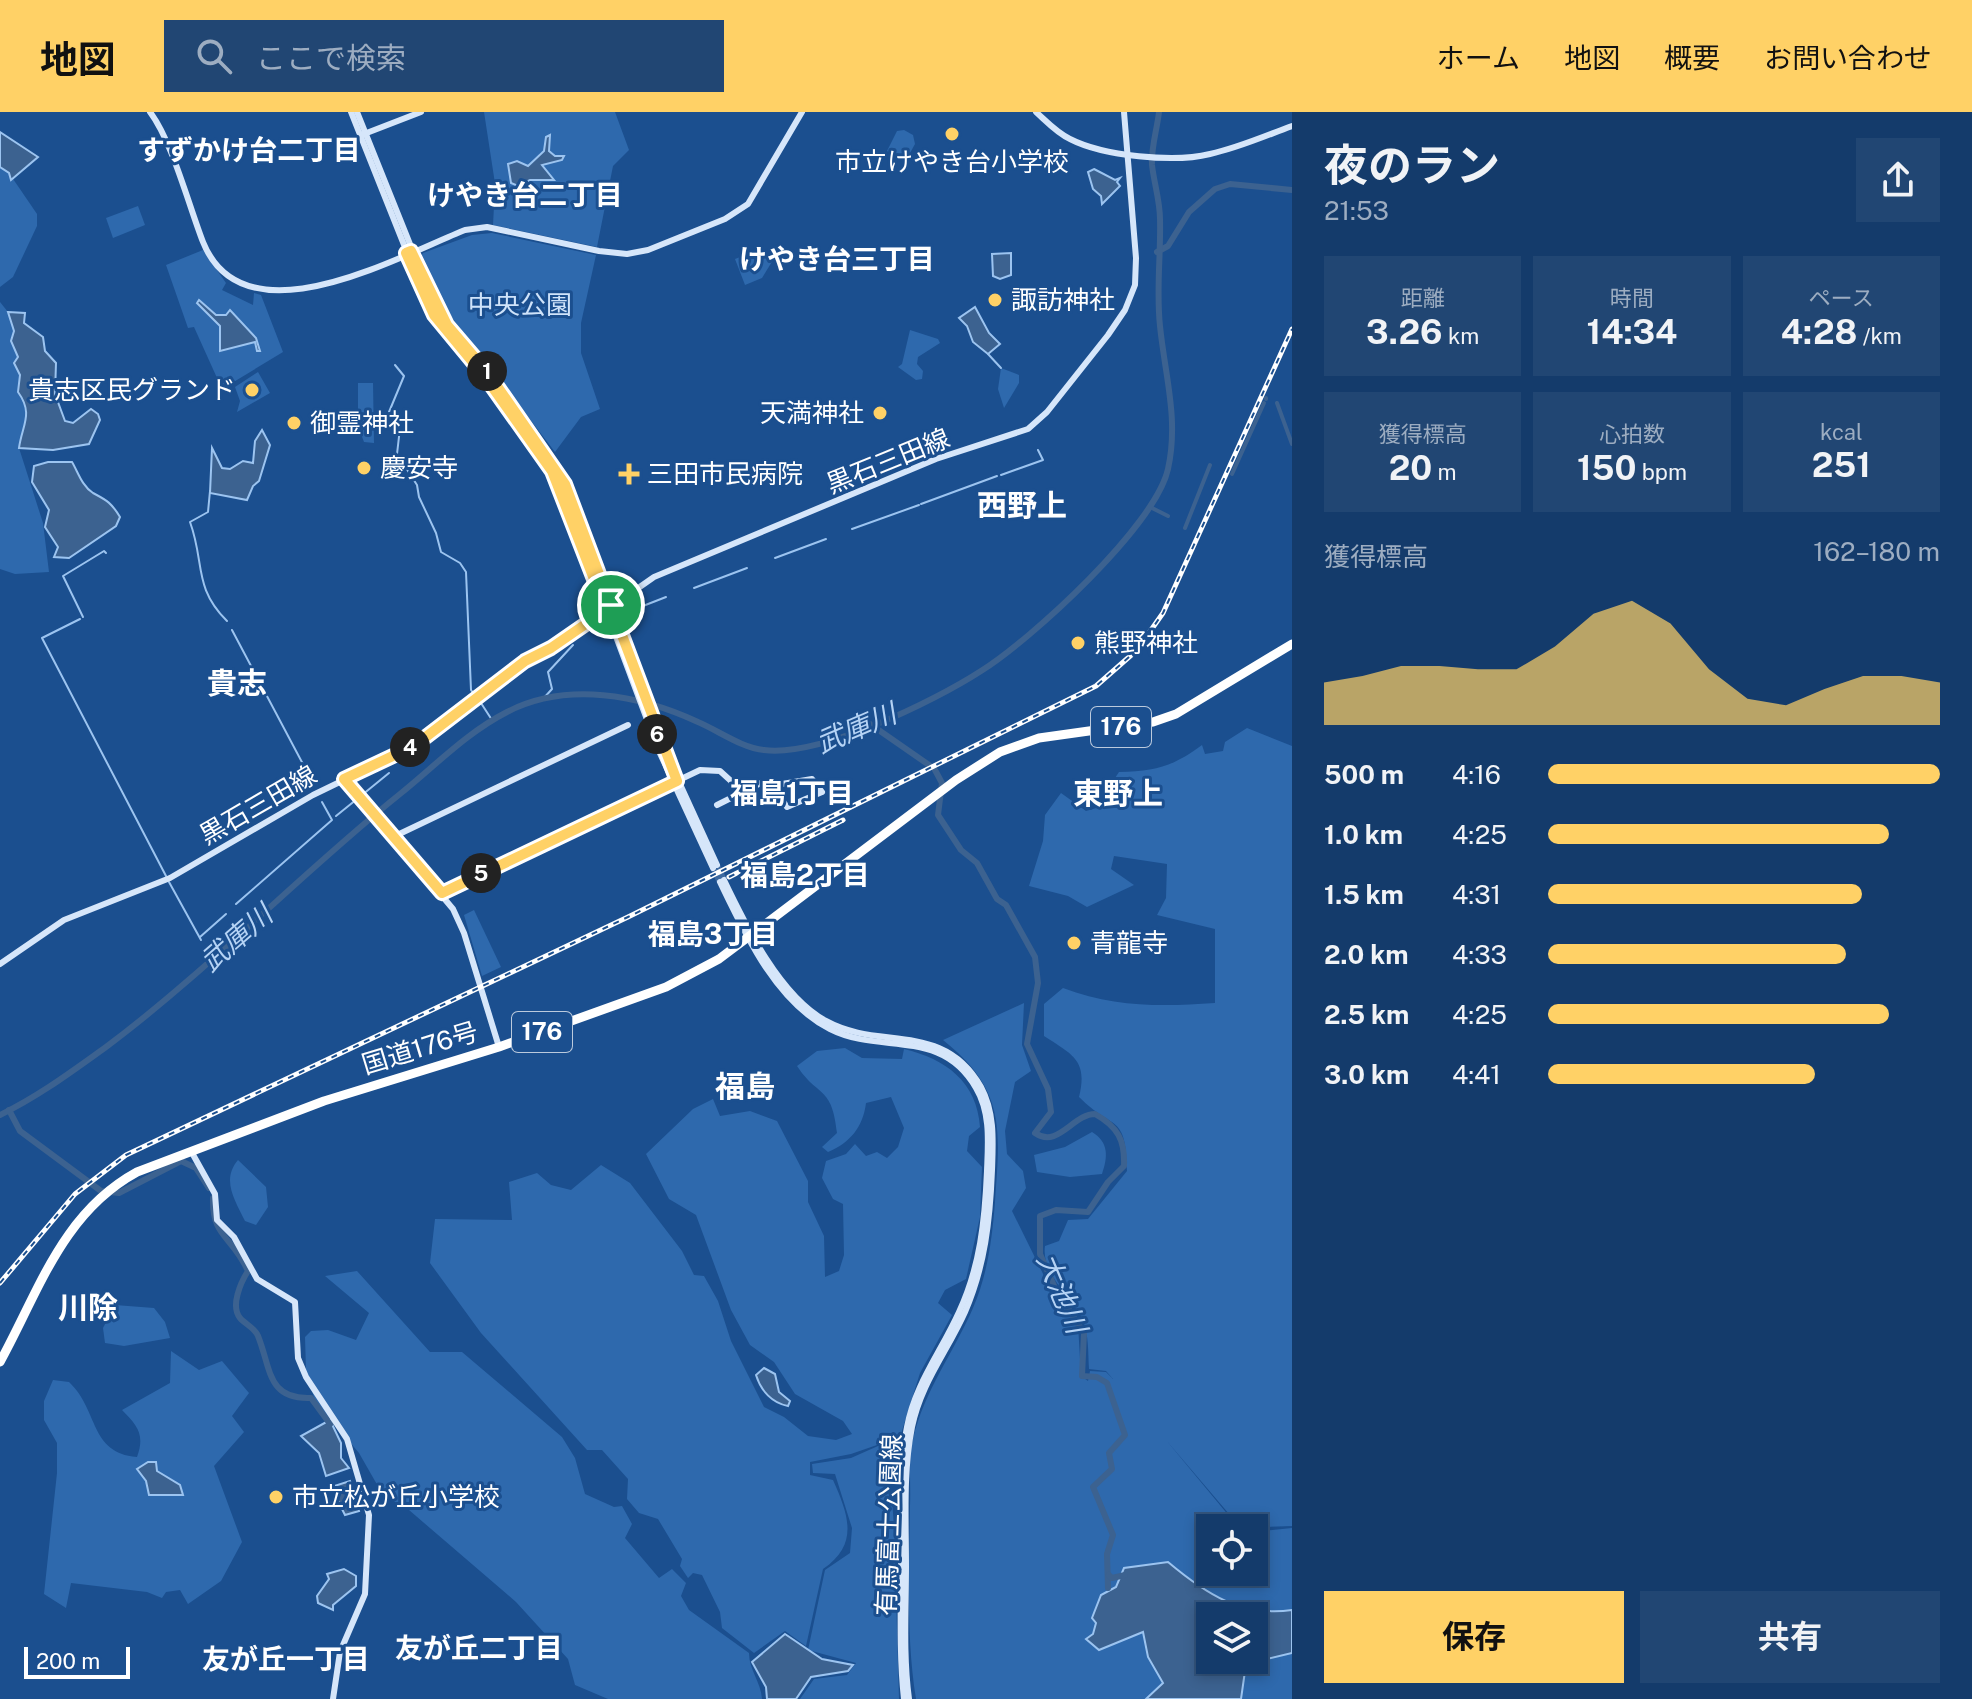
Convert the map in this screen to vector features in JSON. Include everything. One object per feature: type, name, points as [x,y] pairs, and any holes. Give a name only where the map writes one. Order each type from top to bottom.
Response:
[{"type":"highway","name":"国道176号","points":[[0,1362],[65,1238],[88,1207],[137,1172],[324,1101],[499,1047],[666,987],[714,962],[981,763],[1024,741],[1153,722],[1176,714],[1292,644]]},
{"type":"street","points":[[150,112],[205,246],[219,270],[231,280],[248,286],[306,289],[465,230],[487,227],[599,251],[627,254],[648,250],[725,219],[748,204],[802,112]]},
{"type":"street","points":[[354,112],[408,252],[447,325],[488,373],[558,470],[653,730],[715,867]]},
{"type":"street","points":[[362,135],[421,112]]},
{"type":"street","points":[[1036,112],[1072,140],[1130,154],[1178,157],[1207,155],[1292,126]]},
{"type":"street","name":"黒石三田線","points":[[0,964],[64,920],[170,878],[344,779],[414,746],[525,661],[551,648],[671,568],[830,506],[936,459],[1016,435],[1040,419],[1108,335],[1125,310],[1135,285],[1130,154],[1124,112]]},
{"type":"street","points":[[393,837],[628,725]]},
{"type":"street","points":[[442,893],[704,769],[716,769],[728,777],[737,794]]},
{"type":"street","points":[[344,779],[442,893],[464,933],[499,1047]]},
{"type":"street","points":[[717,805],[765,781],[776,783],[812,779],[822,792],[787,807],[775,790],[776,783]]},
{"type":"street","name":"有馬富士公園線","points":[[722,881],[748,935],[816,1015],[846,1030],[918,1040],[940,1049],[973,1076],[990,1110],[993,1135],[991,1205],[983,1260],[965,1311],[923,1389],[909,1439],[906,1699]]},
{"type":"street","points":[[191,1151],[215,1194],[217,1220],[234,1237],[252,1272],[267,1287],[295,1302],[298,1358],[306,1377],[347,1439],[369,1515],[365,1594],[340,1652],[333,1699]]},
{"type":"green space","points":[[484,112],[615,112],[629,150],[613,166],[597,247],[493,225],[494,206],[498,203]]},
{"type":"green space","points":[[904,130],[913,135],[915,144],[905,162],[887,151],[897,131]]},
{"type":"green space","points":[[0,167],[9,173],[37,214],[37,226],[13,277],[0,287]]},
{"type":"green space","points":[[138,206],[145,225],[113,238],[106,218]]},
{"type":"green space","name":"中央公園","points":[[492,233],[596,255],[581,323],[581,353],[600,409],[581,417],[555,452],[443,306],[419,260],[423,253],[472,235]]},
{"type":"green space","points":[[203,250],[226,283],[222,290],[253,305],[254,293],[261,295],[283,352],[222,389],[194,327],[188,328],[166,265]]},
{"type":"green space","points":[[756,251],[773,260],[762,278],[745,285],[735,259]]},
{"type":"green space","points":[[0,302],[8,312],[15,331],[28,416],[19,448],[43,523],[49,572],[15,574],[0,569]]},
{"type":"green space","points":[[910,330],[938,339],[940,343],[918,357],[917,364],[923,371],[922,379],[916,380],[898,367],[902,364]]},
{"type":"green space","points":[[1001,368],[1019,375],[1019,383],[1004,408],[998,389]]},
{"type":"green space","name":"貴志区民グランド","points":[[258,372],[270,393],[237,412],[240,401],[235,387]]},
{"type":"green space","points":[[358,383],[373,383],[374,443],[364,442],[358,426]]},
{"type":"green space","points":[[1247,728],[1292,746],[1292,1526],[1268,1527],[1268,1514],[1229,1514],[1166,1440],[1227,1514],[1196,1514],[1196,1586],[1268,1586],[1268,1531],[1292,1528],[1292,1699],[916,1699],[909,1602],[911,1447],[924,1404],[973,1308],[982,1282],[992,1229],[998,1153],[994,1112],[988,1094],[964,1058],[943,1040],[1024,1003],[1022,1045],[1031,1071],[1015,1082],[1005,1131],[1007,1154],[1023,1171],[1026,1188],[1012,1211],[1053,1294],[1078,1324],[1081,1376],[1088,1381],[1090,1371],[1106,1372],[1113,1379],[1106,1371],[1089,1369],[1088,1343],[1082,1318],[1047,1266],[1045,1246],[1059,1241],[1068,1220],[1088,1219],[1127,1171],[1124,1139],[1116,1125],[1079,1097],[1080,1066],[1063,1048],[1044,1036],[1044,1004],[1063,988],[1101,999],[1138,1004],[1215,1003],[1215,929],[1157,915],[1166,898],[1167,864],[1114,856],[1111,869],[1134,885],[1087,907],[1068,896],[1029,886],[1043,841],[1045,815],[1061,793],[1086,811],[1114,803],[1111,784],[1119,772],[1163,766],[1202,745],[1205,754],[1223,751],[1225,742]]},
{"type":"green space","points":[[474,910],[501,967],[482,976],[464,915]]},
{"type":"green space","points":[[845,1048],[862,1058],[902,1059],[904,1049],[919,1053],[946,1066],[966,1085],[978,1111],[980,1127],[969,1136],[967,1151],[982,1167],[980,1217],[966,1279],[945,1290],[938,1303],[952,1315],[920,1373],[900,1437],[851,1454],[810,1462],[810,1475],[833,1480],[848,1529],[842,1550],[823,1569],[806,1646],[785,1631],[754,1653],[722,1628],[720,1612],[702,1575],[693,1573],[688,1578],[680,1566],[682,1559],[658,1519],[639,1513],[627,1499],[628,1479],[602,1450],[587,1450],[481,1333],[430,1263],[435,1219],[512,1220],[509,1182],[537,1173],[551,1185],[571,1190],[601,1165],[630,1183],[682,1251],[694,1275],[704,1276],[718,1301],[731,1341],[764,1407],[784,1417],[808,1436],[836,1440],[852,1434],[843,1421],[795,1394],[774,1362],[750,1345],[731,1310],[696,1215],[669,1199],[646,1154],[693,1109],[713,1099],[720,1116],[750,1111],[777,1121],[808,1181],[808,1202],[824,1236],[825,1277],[839,1271],[844,1255],[843,1204],[833,1199],[822,1178],[826,1161],[846,1154],[855,1144],[866,1156],[877,1152],[887,1158],[898,1147],[904,1128],[891,1097],[866,1103],[862,1120],[843,1144],[828,1152],[822,1147],[837,1133],[832,1107],[797,1066],[817,1051]]},
{"type":"green space","points":[[1092,1132],[1102,1140],[1106,1150],[1102,1174],[1070,1177],[1037,1172],[1034,1155],[1065,1147]]},
{"type":"green space","points":[[238,1160],[266,1187],[268,1207],[256,1225],[245,1221],[231,1190],[231,1175]]},
{"type":"green space","points":[[357,1271],[430,1352],[462,1352],[562,1437],[575,1458],[585,1494],[614,1507],[622,1506],[632,1524],[625,1538],[659,1578],[672,1569],[686,1583],[681,1596],[689,1610],[749,1653],[762,1699],[608,1699],[575,1685],[568,1659],[516,1602],[409,1510],[383,1495],[359,1453],[315,1401],[306,1370],[305,1337],[311,1331],[328,1330],[356,1340],[369,1313],[325,1276]]},
{"type":"green space","points":[[115,1305],[154,1308],[165,1322],[170,1338],[124,1346],[105,1343],[103,1328]]},
{"type":"green space","points":[[171,1351],[199,1370],[222,1361],[249,1393],[232,1416],[244,1432],[214,1466],[242,1542],[221,1581],[188,1604],[180,1590],[166,1592],[162,1598],[147,1592],[71,1583],[66,1608],[44,1594],[57,1473],[57,1443],[44,1420],[44,1401],[53,1380],[69,1382],[79,1393],[102,1439],[110,1448],[137,1457],[140,1437],[122,1410],[170,1383]]},
{"type":"green space","points":[[887,1442],[894,1525],[899,1699],[800,1699],[814,1679],[847,1675],[856,1663],[808,1650],[825,1570],[850,1553],[852,1528],[835,1474],[813,1473],[812,1464],[851,1458]]},
{"type":"shaded area","points":[[0,132],[38,157],[11,180],[9,173],[0,167]]},
{"type":"shaded area","points":[[550,135],[549,151],[555,156],[564,156],[562,160],[542,165],[554,180],[530,180],[518,186],[511,183],[508,164],[517,161],[528,166],[544,151],[546,137]]},
{"type":"shaded area","points":[[1094,169],[1115,180],[1120,178],[1117,182],[1120,186],[1102,204],[1088,172]]},
{"type":"shaded area","points":[[1011,253],[1011,275],[1000,279],[993,276],[992,254]]},
{"type":"shaded area","points":[[199,300],[216,315],[226,315],[230,310],[256,338],[260,351],[257,351],[255,342],[220,351],[220,326],[197,303]]},
{"type":"shaded area","points":[[975,307],[989,333],[1000,344],[988,354],[973,342],[967,326],[959,318]]},
{"type":"shaded area","points":[[8,312],[25,313],[24,323],[43,337],[45,351],[56,363],[55,394],[65,421],[73,423],[91,409],[98,414],[100,420],[89,444],[53,450],[19,448],[26,413],[18,392],[20,375],[14,363],[18,357],[11,341],[14,331]]},
{"type":"shaded area","points":[[262,430],[270,445],[259,481],[253,486],[247,500],[210,493],[212,448],[222,468],[230,469],[243,461],[253,463],[255,441]]},
{"type":"shaded area","points":[[48,462],[72,462],[86,487],[108,502],[120,517],[116,526],[69,558],[54,557],[58,547],[45,527],[49,510],[32,482],[34,466]]},
{"type":"shaded area","points":[[764,1368],[775,1374],[779,1392],[790,1401],[788,1406],[772,1399],[761,1386],[756,1375]]},
{"type":"shaded area","points":[[330,1420],[341,1443],[341,1458],[349,1468],[326,1476],[319,1453],[301,1436]]},
{"type":"shaded area","points":[[148,1462],[156,1462],[157,1471],[180,1485],[183,1495],[149,1495],[146,1481],[137,1469]]},
{"type":"shaded area","points":[[350,1481],[359,1511],[345,1515],[331,1487]]},
{"type":"shaded area","points":[[1168,1562],[1196,1586],[1228,1602],[1196,1602],[1196,1674],[1245,1674],[1241,1699],[1146,1699],[1163,1683],[1148,1657],[1143,1632],[1099,1650],[1086,1639],[1093,1634],[1096,1623],[1092,1618],[1101,1595],[1116,1587],[1124,1568]]},
{"type":"shaded area","points":[[344,1569],[356,1576],[356,1586],[333,1605],[333,1610],[318,1603],[317,1596],[329,1579],[327,1574]]},
{"type":"shaded area","points":[[1292,1610],[1292,1653],[1268,1659],[1268,1611]]},
{"type":"shaded area","points":[[785,1634],[822,1659],[853,1665],[848,1671],[811,1677],[796,1699],[767,1699],[766,1687],[752,1662]]},
{"type":"waterway","name":"武庫川","points":[[0,1115],[54,1083],[144,1017],[451,750],[507,712],[530,702],[554,697],[603,695],[676,713],[756,749],[787,750],[845,736],[906,711],[981,671],[1030,634],[1117,550],[1158,493],[1168,469],[1172,415],[1159,313],[1160,212],[1152,165],[1159,112]]},
{"type":"waterway","points":[[1157,252],[1168,246],[1189,212],[1215,189],[1230,184],[1292,190]]},
{"type":"waterway","points":[[988,354],[1001,368]]},
{"type":"waterway","points":[[395,365],[404,376],[389,412],[400,428],[397,454],[417,485],[441,552],[460,563],[466,572],[471,690],[475,695]]},
{"type":"waterway","points":[[1232,474],[1264,403]]},
{"type":"waterway","points":[[1277,403],[1292,444]]},
{"type":"waterway","points":[[1001,475],[1043,460],[1038,450]]},
{"type":"waterway","points":[[1185,528],[1210,465]]},
{"type":"waterway","points":[[921,504],[997,476]]},
{"type":"waterway","points":[[210,491],[208,512],[190,522],[204,586],[216,609],[227,621]]},
{"type":"waterway","points":[[852,529],[919,505]]},
{"type":"waterway","points":[[1152,508],[1168,516]]},
{"type":"waterway","points":[[775,558],[826,539]]},
{"type":"waterway","points":[[83,617],[63,576],[104,551],[106,553]]},
{"type":"waterway","points":[[694,588],[747,568]]},
{"type":"waterway","points":[[625,613],[666,597]]},
{"type":"waterway","points":[[80,619],[42,638],[166,876]]},
{"type":"waterway","points":[[232,630],[313,783]]},
{"type":"waterway","points":[[543,699],[552,689],[548,672],[573,645]]},
{"type":"waterway","points":[[479,700],[492,720]]},
{"type":"waterway","name":"大池川","points":[[870,724],[929,765]]},
{"type":"waterway","name":"大池川","points":[[935,770],[942,783],[938,815],[961,850],[977,863],[997,899],[1006,905],[1035,957],[1038,983],[1027,1044],[1048,1089],[1051,1112],[1035,1133],[1051,1137],[1087,1115],[1095,1114],[1115,1129],[1123,1149],[1124,1166],[1108,1182],[1088,1212],[1056,1210],[1040,1216],[1040,1254],[1055,1288],[1084,1333],[1082,1376],[1097,1377],[1107,1383],[1125,1435],[1109,1453],[1112,1469],[1093,1487],[1113,1535],[1107,1554],[1108,1588]]},
{"type":"waterway","points":[[362,795],[389,773]]},
{"type":"waterway","points":[[336,816],[357,799]]},
{"type":"waterway","points":[[236,904],[332,820],[322,802]]},
{"type":"waterway","points":[[169,882],[201,940]]},
{"type":"waterway","points":[[200,937],[226,914]]},
{"type":"waterway","points":[[9,1110],[20,1131],[101,1191],[119,1193],[181,1161],[196,1168],[209,1188]]},
{"type":"waterway","points":[[213,1198],[219,1229],[248,1271],[238,1294],[237,1313],[257,1333],[278,1388],[286,1394],[311,1398],[330,1424]]},
{"type":"waterway","points":[[1109,1575],[1112,1578],[1125,1575]]},
{"type":"tunnel","points":[[717,865],[724,880]]},
{"type":"tunnel","points":[[713,868],[720,882]]},
{"type":"railway","points":[[0,1283],[75,1194],[126,1155],[628,917],[1096,686],[1137,650],[1163,613],[1292,329]]},
{"type":"railway","points":[[729,877],[843,820]]},
{"type":"place","name":"市立けやき台小学校","points":[[952,134]]},
{"type":"place","name":"諏訪神社","points":[[995,300]]},
{"type":"place","name":"貴志区民グランド","points":[[252,390]]},
{"type":"place","name":"天満神社","points":[[880,413]]},
{"type":"place","name":"御霊神社","points":[[294,423]]},
{"type":"place","name":"慶安寺","points":[[364,468]]},
{"type":"place","name":"三田市民病院","points":[[629,474]]},
{"type":"place","name":"熊野神社","points":[[1078,643]]},
{"type":"place","name":"青龍寺","points":[[1074,943]]},
{"type":"place","name":"市立松が丘小学校","points":[[276,1497]]},
{"type":"district","name":"すずかけ台二丁目","points":[[249,150]]},
{"type":"district","name":"けやき台二丁目","points":[[525,195]]},
{"type":"district","name":"けやき台三丁目","points":[[837,259]]},
{"type":"district","name":"西野上","points":[[1022,506]]},
{"type":"district","name":"貴志","points":[[237,684]]},
{"type":"district","name":"福島1丁目","points":[[792,793]]},
{"type":"district","name":"東野上","points":[[1118,794]]},
{"type":"district","name":"福島2丁目","points":[[805,875]]},
{"type":"district","name":"福島3丁目","points":[[713,934]]},
{"type":"district","name":"福島","points":[[745,1087]]},
{"type":"district","name":"川除","points":[[88,1308]]},
{"type":"district","name":"友が丘二丁目","points":[[479,1648]]},
{"type":"district","name":"友が丘一丁目","points":[[286,1659]]},
{"type":"route","points":[[411,251],[426,288],[447,325],[488,373],[558,470],[611,605],[677,781],[442,893],[344,779],[414,746],[525,661],[551,648],[606,610],[552,471],[486,378],[442,327],[420,289],[406,253],[411,251]]}]
